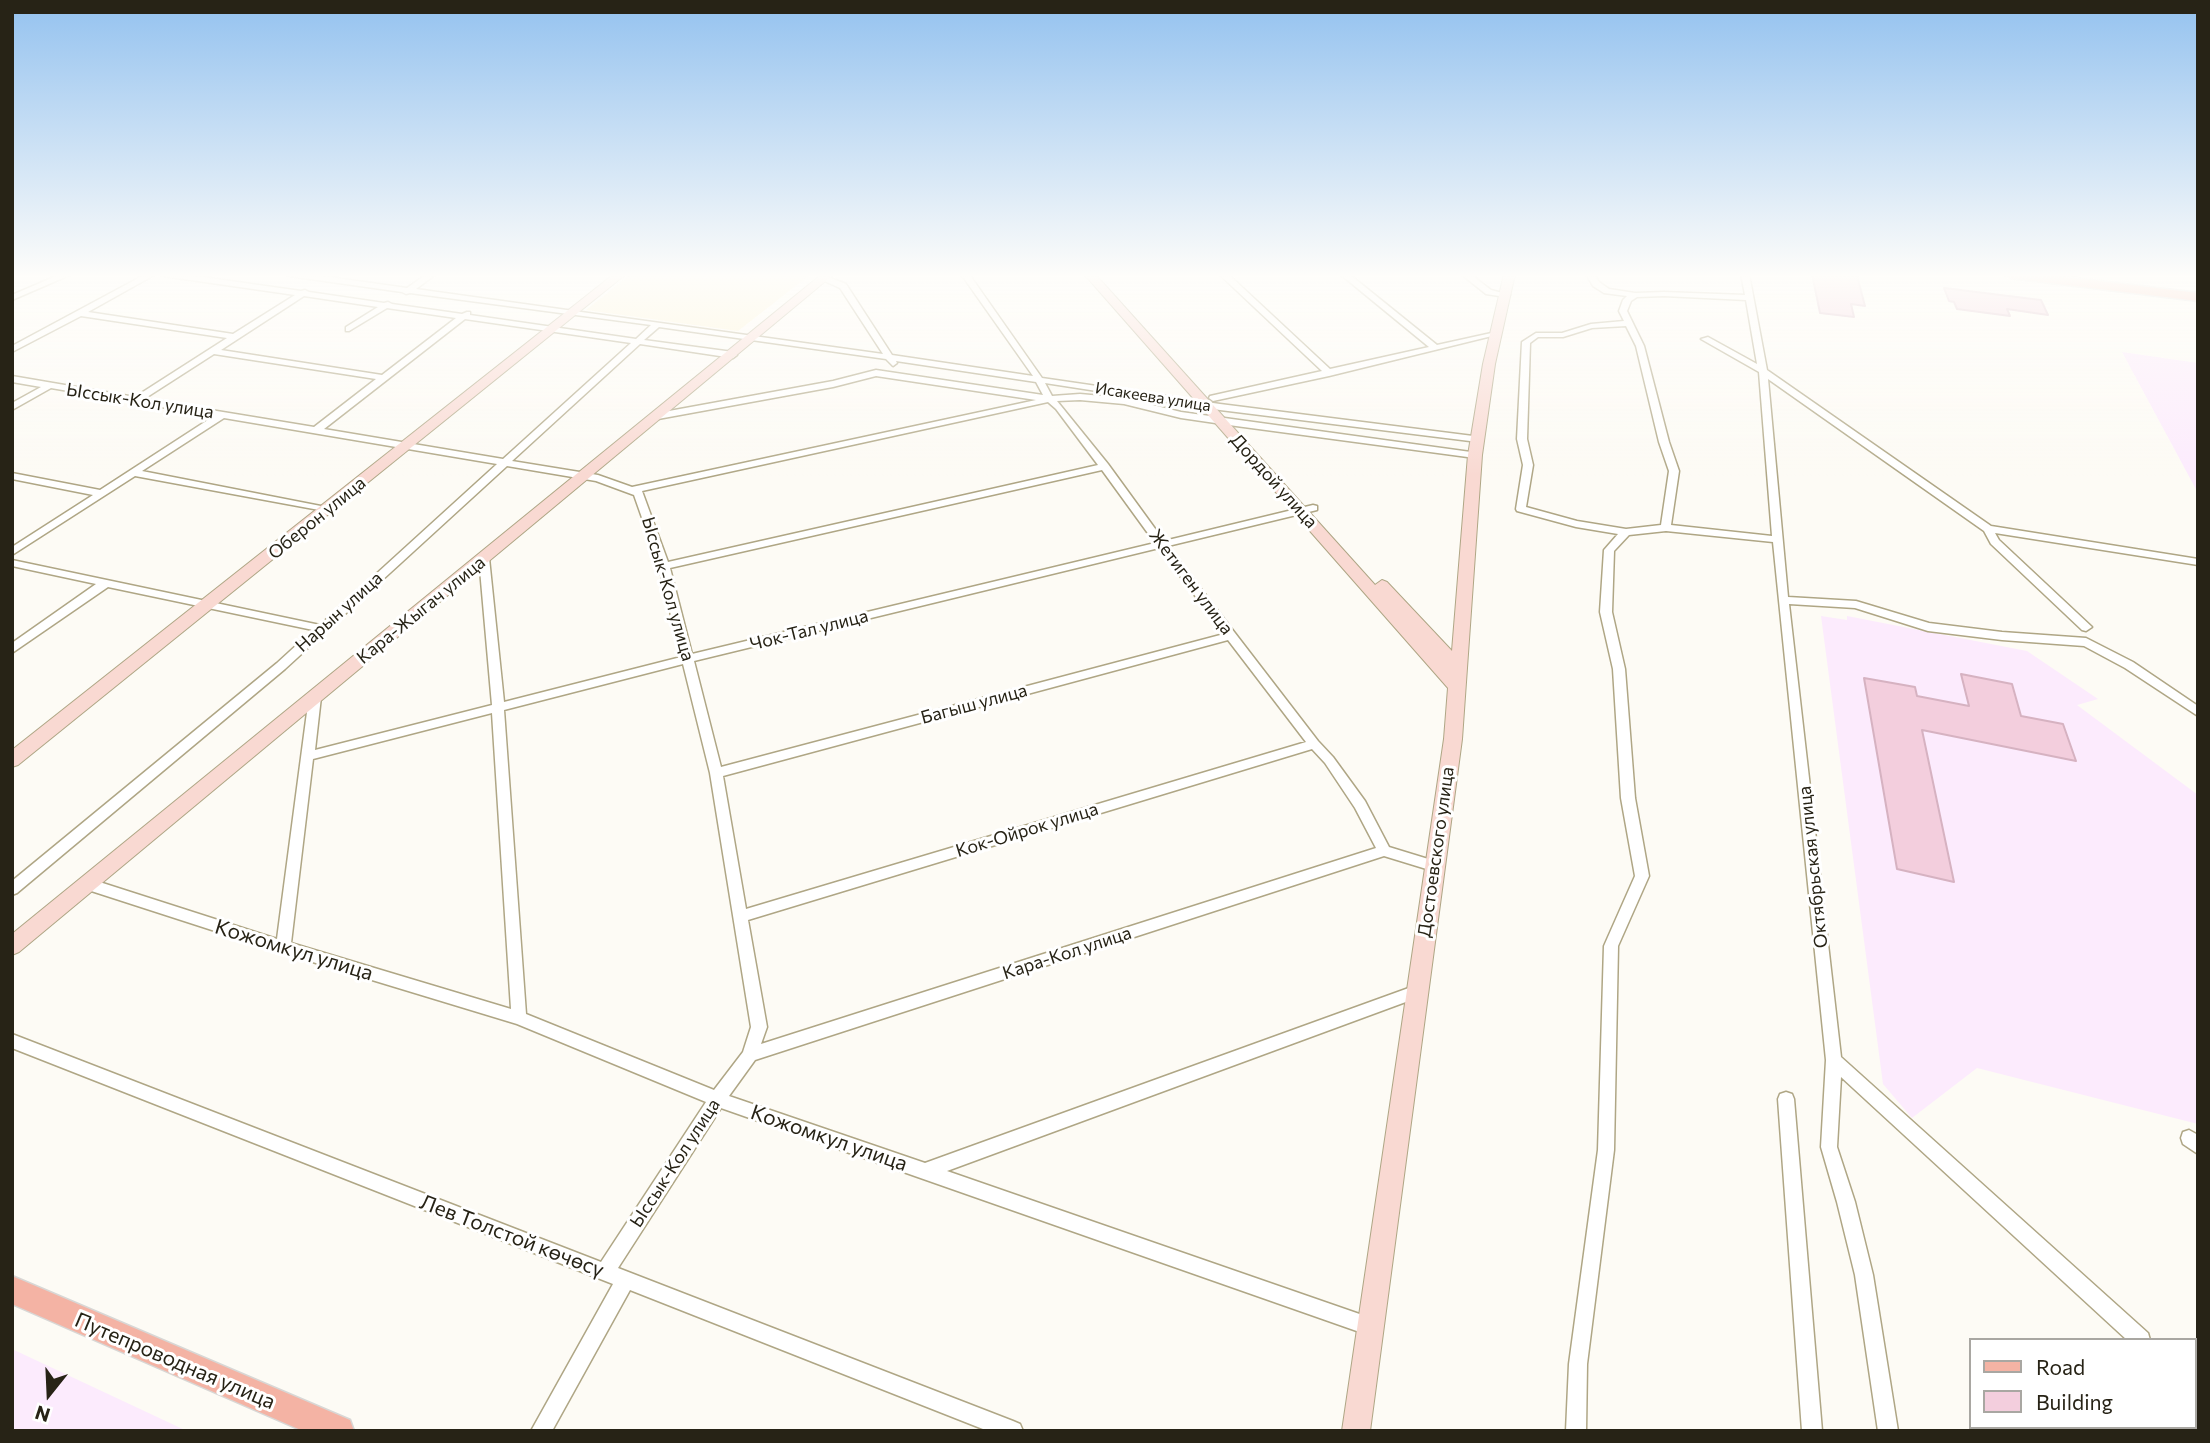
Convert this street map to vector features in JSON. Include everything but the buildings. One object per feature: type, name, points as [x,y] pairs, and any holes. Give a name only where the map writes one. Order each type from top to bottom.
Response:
[{"type":"main road","name":"Путепроводная улица","points":[[12,1290],[339,1431]]},
{"type":"street","points":[[136,400],[229,341]]},
{"type":"street","points":[[315,431],[432,341]]},
{"type":"street","name":"Оберон улица","points":[[12,760],[538,341]]},
{"type":"street","points":[[635,341],[733,355]]},
{"type":"street","name":"Кара-Жыгач улица","points":[[12,946],[749,341]]},
{"type":"street","name":"Исакеева улица","points":[[782,341],[1214,407],[1431,433],[1477,447]]},
{"type":"street","points":[[879,341],[904,377]]},
{"type":"street","name":"Жетиген улица","points":[[1013,341],[1033,369],[1049,399],[1059,407],[1105,466],[1162,545],[1329,760],[1360,805],[1384,851]]},
{"type":"street","name":"Дордой улица","points":[[1152,341],[1435,645],[1459,679]]},
{"type":"street","name":"Дордой улица","points":[[1158,341],[1214,407],[1236,424],[1437,666],[1459,679]]},
{"type":"street","points":[[1295,341],[1329,373]]},
{"type":"street","points":[[1428,341],[1434,346]]},
{"type":"street","points":[[1214,407],[1329,373],[1458,341]]},
{"type":"street","name":"Достоевского улица","points":[[1356,1431],[1459,679],[1477,447],[1495,341]]},
{"type":"street","points":[[1527,341],[1522,439],[1528,465],[1521,509],[1539,516],[1626,532],[1666,528],[1779,540]]},
{"type":"street","points":[[1638,341],[1674,471],[1666,528]]},
{"type":"street","points":[[1709,341],[1763,371],[1988,529],[2198,562]]},
{"type":"street","name":"Октябрьская улица","points":[[1758,341],[1783,600],[1834,1060],[1829,1147],[1864,1275],[1888,1431]]},
{"type":"street","name":"Нарын улица","points":[[12,889],[281,666],[319,628],[506,464],[639,342]]},
{"type":"street","points":[[214,351],[384,378]]},
{"type":"street","name":"Исакеева улица","points":[[818,387],[864,374],[904,377],[1049,399],[1080,397],[1214,407]]},
{"type":"street","name":"Ыссык-Кол улица","points":[[12,379],[584,477],[634,490],[642,499],[664,566],[716,773],[759,1027],[750,1055],[717,1099],[605,1272]]},
{"type":"street","points":[[12,407],[49,386]]},
{"type":"street","points":[[658,416],[818,387]]},
{"type":"street","points":[[634,490],[1049,399]]},
{"type":"street","points":[[12,552],[222,415]]},
{"type":"street","points":[[1236,424],[1430,448],[1477,447]]},
{"type":"street","points":[[1430,448],[1431,433]]},
{"type":"street","points":[[664,566],[1105,466]]},
{"type":"street","points":[[136,473],[326,510]]},
{"type":"street","points":[[12,476],[103,494]]},
{"type":"street","name":"Чок-Тал улица","points":[[307,756],[688,659],[1306,509]]},
{"type":"street","points":[[1988,529],[1995,542],[2086,627]]},
{"type":"street","points":[[1576,1431],[1578,1364],[1606,1150],[1611,946],[1642,876],[1628,798],[1619,669],[1606,612],[1609,550],[1626,532]]},
{"type":"street","points":[[484,558],[498,706],[519,1018]]},
{"type":"street","points":[[12,563],[319,628]]},
{"type":"street","points":[[12,649],[104,584]]},
{"type":"street","points":[[1783,600],[1856,605],[1928,626],[2086,642],[2129,665],[2198,712]]},
{"type":"street","name":"Багыш улица","points":[[716,773],[1232,635]]},
{"type":"street","points":[[1435,645],[1454,648],[1462,642]]},
{"type":"street","points":[[283,947],[315,697]]},
{"type":"street","name":"Кок-Ойрок улица","points":[[740,917],[1314,744]]},
{"type":"street","points":[[1384,851],[1433,866]]},
{"type":"street","name":"Кара-Кол улица","points":[[750,1055],[1384,851]]},
{"type":"street","name":"Кожомкул улица","points":[[87,884],[283,947],[519,1018],[717,1099],[1371,1326]]},
{"type":"street","points":[[926,1171],[1417,991]]},
{"type":"street","name":"Лев Толстой көчөсү","points":[[12,1041],[1013,1431]]},
{"type":"street","points":[[1834,1060],[2139,1338]]},
{"type":"street","points":[[1786,1099],[1812,1431]]},
{"type":"street","points":[[541,1431],[625,1281]]},
{"type":"shaded area","points":[[2122,352],[2198,363],[2198,493]]},
{"type":"shaded area","points":[[1821,616],[1847,620],[1847,616],[2027,651],[2098,699],[2077,705],[2198,795],[2198,1124],[1977,1068],[1912,1118],[1883,1084]]},
{"type":"shaded area","points":[[12,1349],[187,1431],[12,1431]]}]
